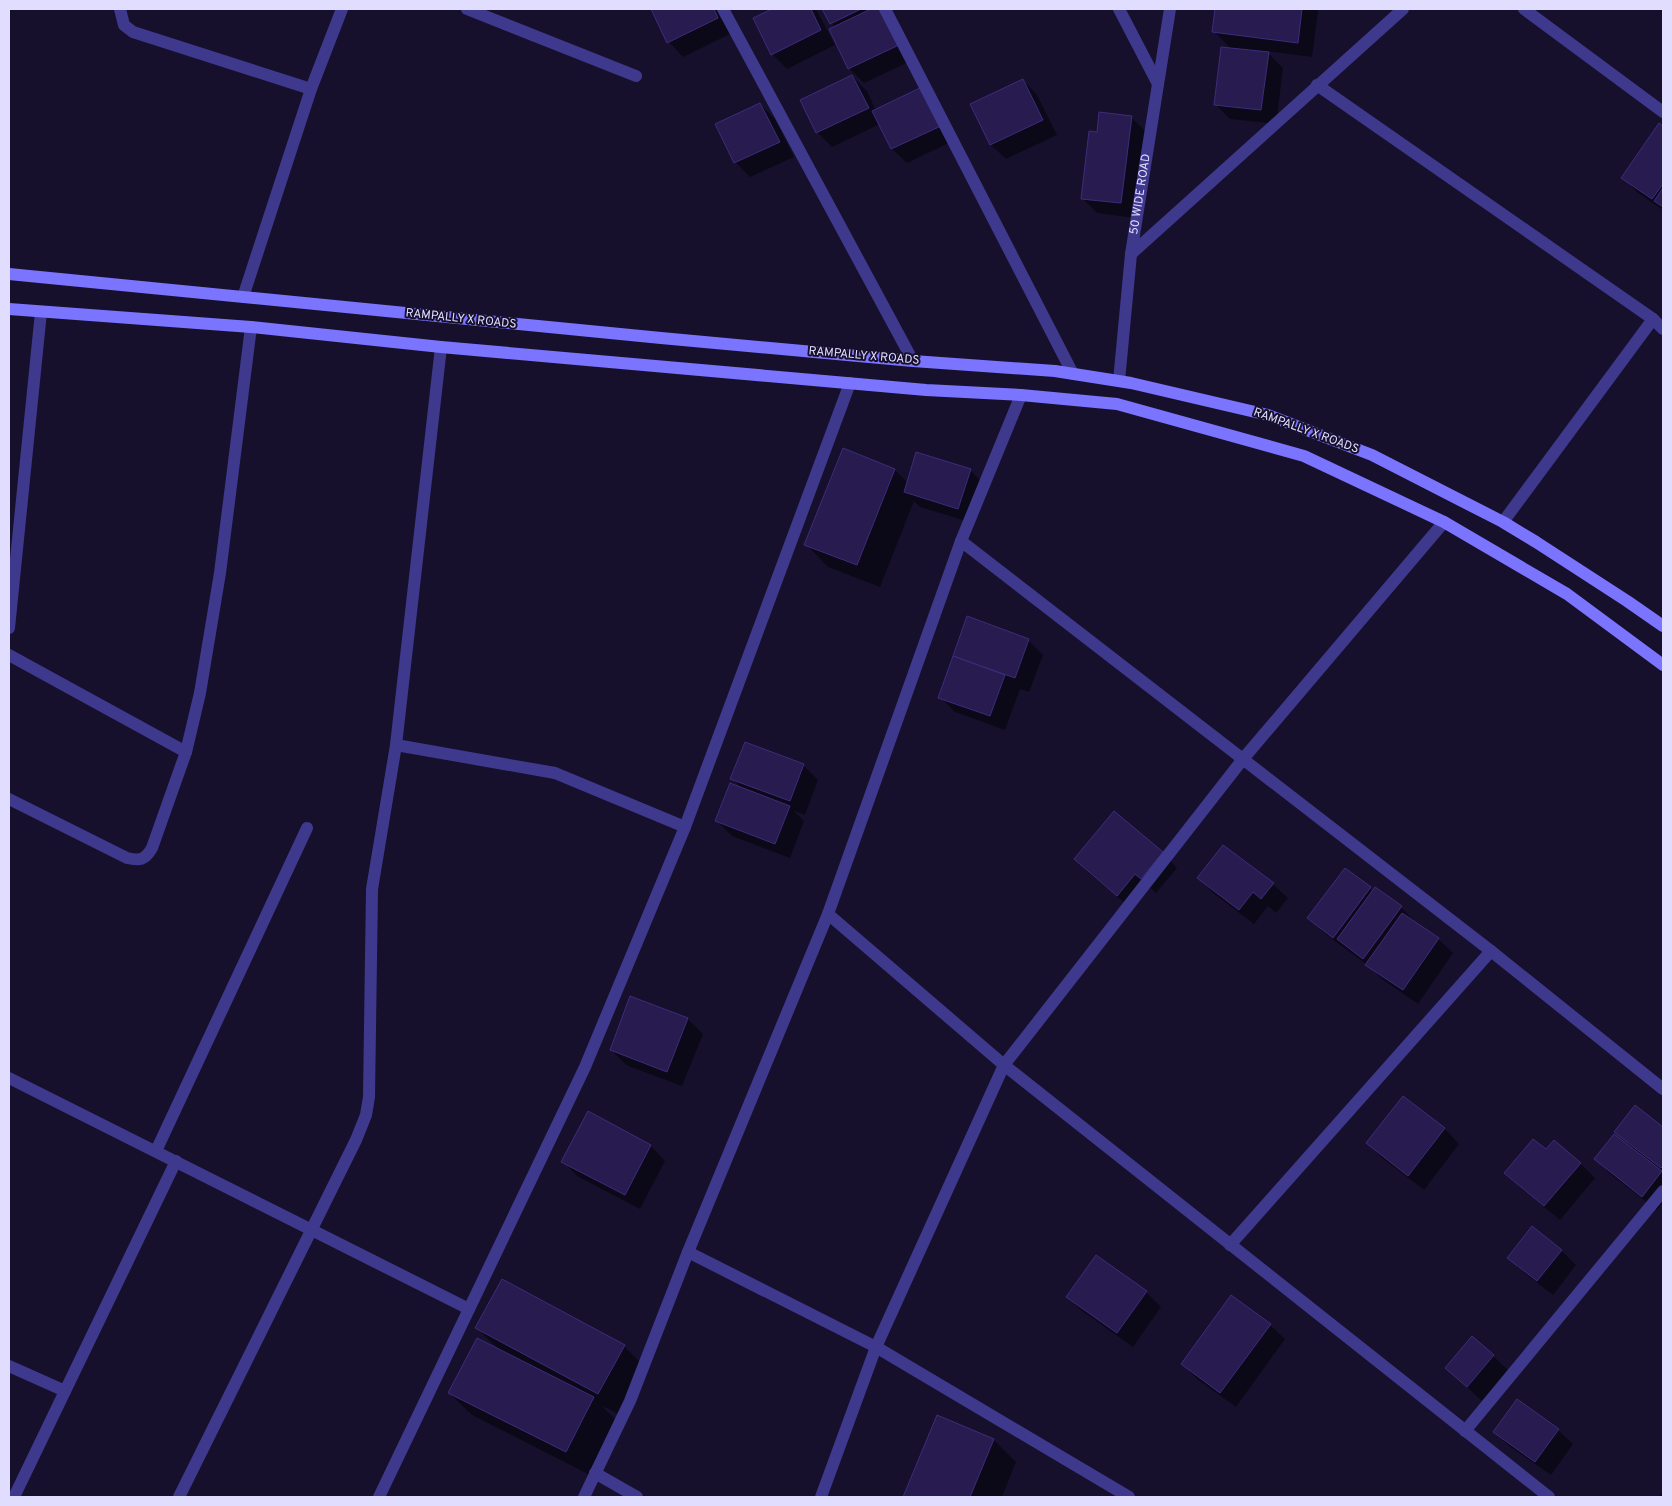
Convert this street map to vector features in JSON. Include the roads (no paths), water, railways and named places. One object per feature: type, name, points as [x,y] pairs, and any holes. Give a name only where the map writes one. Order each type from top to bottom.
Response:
[{"type":"main road","name":"RAMPALLY X ROADS","points":[[9,274],[913,361],[1055,371],[1120,381],[1268,415],[1372,455],[1503,522],[1627,600],[1663,626]]},
{"type":"main road","points":[[9,309],[251,327],[441,347],[926,390],[1021,395],[1116,404],[1304,456],[1444,522],[1567,594],[1663,665]]},
{"type":"street","points":[[120,9],[124,25],[133,32],[311,89]]},
{"type":"street","points":[[243,297],[311,89],[342,9]]},
{"type":"street","points":[[467,9],[636,76]]},
{"type":"street","points":[[723,9],[913,361]]},
{"type":"street","points":[[885,9],[1073,374]]},
{"type":"street","points":[[1119,9],[1158,84]]},
{"type":"street","name":"50 WIDE ROAD","points":[[1120,381],[1131,254],[1170,9]]},
{"type":"street","points":[[1131,254],[1402,9]]},
{"type":"street","points":[[1524,9],[1663,112]]},
{"type":"street","points":[[1317,85],[1653,319],[1663,328]]},
{"type":"street","points":[[9,628],[41,312]]},
{"type":"street","points":[[1503,522],[1653,319]]},
{"type":"street","points":[[9,799],[127,858],[139,861],[147,857],[152,848],[186,752],[200,693],[220,573],[251,327]]},
{"type":"street","points":[[179,1497],[356,1140],[366,1115],[369,1098],[372,889],[396,745],[441,347]]},
{"type":"street","points":[[379,1497],[584,1068],[684,827],[850,383]]},
{"type":"street","points":[[584,1497],[630,1401],[688,1252],[828,914],[961,540],[1021,395]]},
{"type":"street","points":[[821,1497],[876,1347],[1004,1065],[1243,759],[1444,522]]},
{"type":"street","points":[[961,540],[1491,951],[1663,1088]]},
{"type":"street","points":[[9,655],[186,752]]},
{"type":"street","points":[[396,745],[555,773],[684,827]]},
{"type":"street","points":[[156,1151],[307,828]]},
{"type":"street","points":[[828,914],[1004,1065],[1549,1497]]},
{"type":"street","points":[[1230,1246],[1491,951]]},
{"type":"street","points":[[9,1078],[469,1308]]},
{"type":"street","points":[[14,1497],[176,1161]]},
{"type":"street","points":[[1465,1431],[1663,1191]]},
{"type":"street","points":[[688,1252],[876,1347],[1129,1497]]},
{"type":"street","points":[[9,1366],[65,1391]]},
{"type":"street","points":[[595,1473],[637,1497]]}]
